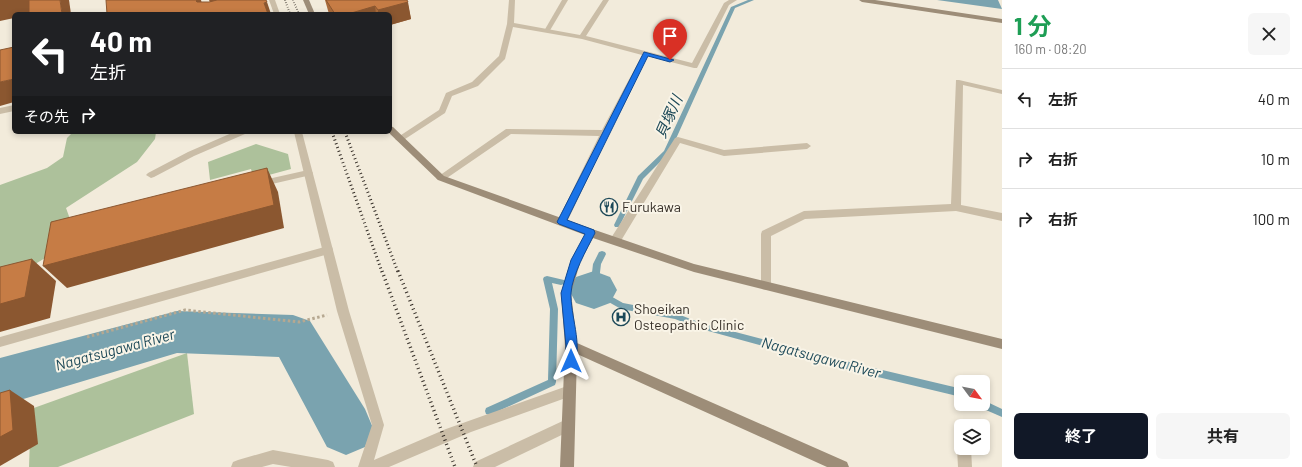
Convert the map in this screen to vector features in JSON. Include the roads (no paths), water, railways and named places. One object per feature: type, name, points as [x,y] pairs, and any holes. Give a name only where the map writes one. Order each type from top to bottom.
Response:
[{"type":"street","points":[[272,0],[276,12]]},
{"type":"street","points":[[306,0],[311,12]]},
{"type":"street","points":[[399,139],[442,111],[449,95],[475,84],[502,57],[510,24],[512,0]]},
{"type":"street","points":[[547,31],[565,0]]},
{"type":"street","points":[[582,37],[606,0]]},
{"type":"street","points":[[510,24],[582,37],[694,66],[726,4],[734,0]]},
{"type":"street","points":[[862,0],[1002,21]]},
{"type":"street","points":[[562,222],[605,133],[646,54]]},
{"type":"street","points":[[956,207],[959,82],[1002,92]]},
{"type":"street","points":[[0,111],[12,108]]},
{"type":"street","points":[[392,131],[441,178],[591,233],[694,268],[1002,344]]},
{"type":"street","points":[[441,178],[509,131],[605,133]]},
{"type":"street","points":[[151,175],[191,154],[237,134]]},
{"type":"street","points":[[298,134],[343,311],[378,425],[365,467]]},
{"type":"street","points":[[615,241],[678,140],[724,153],[807,146]]},
{"type":"street","points":[[247,187],[308,173]]},
{"type":"street","points":[[766,286],[766,234],[804,215],[956,207],[1002,217]]},
{"type":"street","points":[[567,467],[567,425],[570,391],[571,346],[566,293],[576,260],[591,233]]},
{"type":"street","points":[[0,342],[328,250]]},
{"type":"street","points":[[571,346],[842,467]]},
{"type":"street","points":[[374,467],[401,454],[488,420],[570,391]]},
{"type":"street","points":[[480,467],[567,425]]},
{"type":"street","points":[[964,455],[965,467]]},
{"type":"street","points":[[238,467],[273,457],[320,466]]},
{"type":"water","points":[[937,0],[998,0],[1002,9]]},
{"type":"waterway","name":"貝塚川","points":[[617,225],[640,178],[667,152],[733,7],[752,0]]},
{"type":"waterway","name":"Nagatsugawa River","points":[[602,254],[597,264],[594,290],[621,306],[675,316],[701,326],[857,368],[954,391]]},
{"type":"waterway","name":"Nagatsugawa River","points":[[489,411],[552,382],[554,309],[547,279],[561,282]]},
{"type":"waterway","name":"Nagatsugawa River","points":[[0,382],[177,332],[293,336],[346,428]]},
{"type":"waterway","name":"Nagatsugawa River","points":[[990,408],[1002,413]]},
{"type":"railway","points":[[285,0],[289,12]]},
{"type":"railway","points":[[293,0],[298,12]]},
{"type":"railway","points":[[333,134],[382,272]]},
{"type":"railway","points":[[346,134],[398,272]]},
{"type":"railway","points":[[382,271],[455,467]]},
{"type":"railway","points":[[398,271],[477,467]]},
{"type":"place","name":"Furukawa","points":[[609,207]]},
{"type":"place","name":"Shoeikan Osteopathic Clinic","points":[[621,317]]}]
